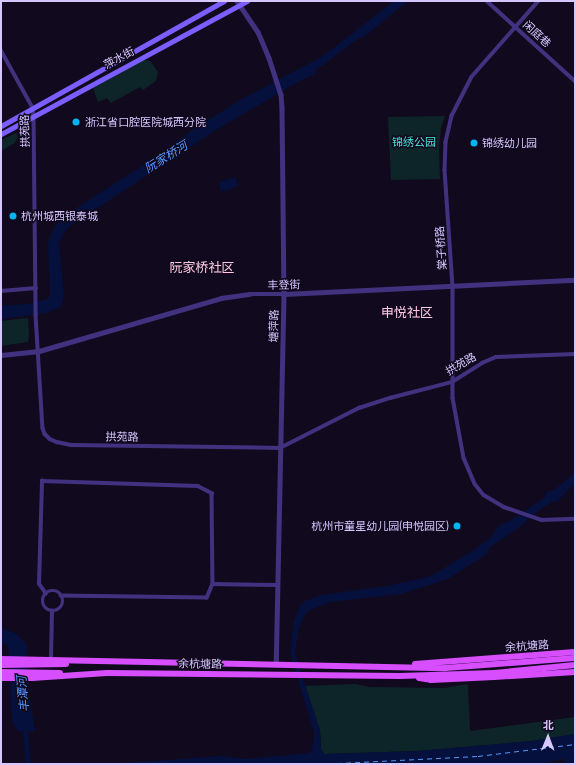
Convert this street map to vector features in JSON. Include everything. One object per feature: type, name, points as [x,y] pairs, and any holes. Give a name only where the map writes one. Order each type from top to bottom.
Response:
[{"type":"main road","name":"萍水街","points":[[1,126],[224,1]]},
{"type":"main road","name":"萍水街","points":[[1,134],[238,3],[247,1]]},
{"type":"main road","name":"余杭塘路","points":[[385,667],[575,652]]},
{"type":"main road","name":"余杭塘路","points":[[3,662],[32,662],[51,659],[112,662],[276,663],[445,668],[575,658]]},
{"type":"main road","points":[[32,662],[112,662]]},
{"type":"main road","name":"余杭塘路","points":[[4,675],[107,673],[400,676],[494,672],[575,665]]},
{"type":"main road","name":"余杭塘路","points":[[400,676],[431,680],[575,672]]},
{"type":"street","name":"闲庭巷","points":[[487,1],[575,80]]},
{"type":"street","name":"棠子桥路","points":[[539,1],[472,76],[452,116],[446,142],[445,170],[453,286],[453,398],[468,472],[475,484],[484,494],[504,507],[542,520],[575,519]]},
{"type":"street","name":"塘萍路","points":[[238,3],[258,32],[275,74],[281,94],[284,294],[276,663]]},
{"type":"street","name":"拱苑路","points":[[1,50],[33,108],[34,115],[36,315],[43,428],[45,434],[50,439],[57,442],[78,445],[280,448],[359,408],[396,396],[452,382],[482,363],[496,357],[575,354]]},
{"type":"street","name":"丰登街","points":[[1,355],[39,351],[221,298],[250,294],[284,294],[575,280]]},
{"type":"street","points":[[1,291],[36,288]]},
{"type":"street","points":[[42,481],[198,486],[212,493],[213,584],[207,598],[61,596],[52,592],[46,594],[39,584],[42,481]]},
{"type":"street","points":[[213,584],[277,585]]},
{"type":"street","points":[[46,594],[43,603],[46,608],[52,611],[58,609],[62,605],[61,596]]},
{"type":"street","points":[[51,659],[52,611]]},
{"type":"green space","points":[[144,60],[150,61],[158,72],[156,81],[143,90],[140,87],[111,103],[107,98],[98,102],[93,88]]},
{"type":"green space","name":"锦绣公园","points":[[445,116],[441,128],[439,149],[440,179],[391,180],[388,117]]},
{"type":"green space","points":[[16,133],[18,136],[15,143],[1,151],[1,140]]},
{"type":"green space","points":[[28,318],[28,342],[1,346],[1,321]]},
{"type":"green space","points":[[355,684],[370,687],[444,688],[468,684],[470,731],[575,717],[575,734],[532,741],[418,751],[324,754],[321,749],[320,730],[305,686]]},
{"type":"water","name":"阮家桥河","points":[[394,1],[408,1],[362,38],[359,38],[316,70],[315,74],[296,83],[216,130],[67,228],[59,243],[64,295],[61,307],[46,313],[1,319],[1,306],[27,304],[48,299],[50,295],[48,243],[51,234],[61,218],[147,163],[195,128],[242,99],[323,56]]},
{"type":"water","points":[[235,177],[238,185],[229,190],[221,191],[219,185],[220,182]]},
{"type":"water","points":[[575,473],[575,482],[558,501],[551,502],[517,529],[489,548],[488,553],[448,579],[401,594],[330,602],[310,610],[304,616],[298,631],[295,653],[320,730],[321,749],[324,754],[418,751],[532,741],[575,734],[575,764],[568,764],[563,759],[539,764],[110,764],[222,756],[245,759],[308,753],[312,751],[314,733],[290,652],[294,621],[300,606],[305,601],[321,595],[393,585],[431,576],[474,550],[491,537],[499,526],[518,516],[545,497],[546,492],[554,490]]},
{"type":"water","points":[[1,628],[17,634],[27,645],[28,685],[35,731],[22,732],[17,730],[12,722],[9,650],[7,645],[1,643]]},
{"type":"waterway","name":"丰潭河","points":[[25,726],[28,764]]},
{"type":"ferry route","points":[[319,764],[478,756],[575,744]]},
{"type":"place","name":"浙江省口腔医院城西分院","points":[[76,122]]},
{"type":"place","name":"锦绣幼儿园","points":[[474,143]]},
{"type":"place","name":"杭州城西银泰城","points":[[13,216]]},
{"type":"place","name":"杭州市童星幼儿园(申悦园区)","points":[[457,526]]},
{"type":"district","name":"阮家桥社区","points":[[202,267]]},
{"type":"district","name":"申悦社区","points":[[407,312]]}]
